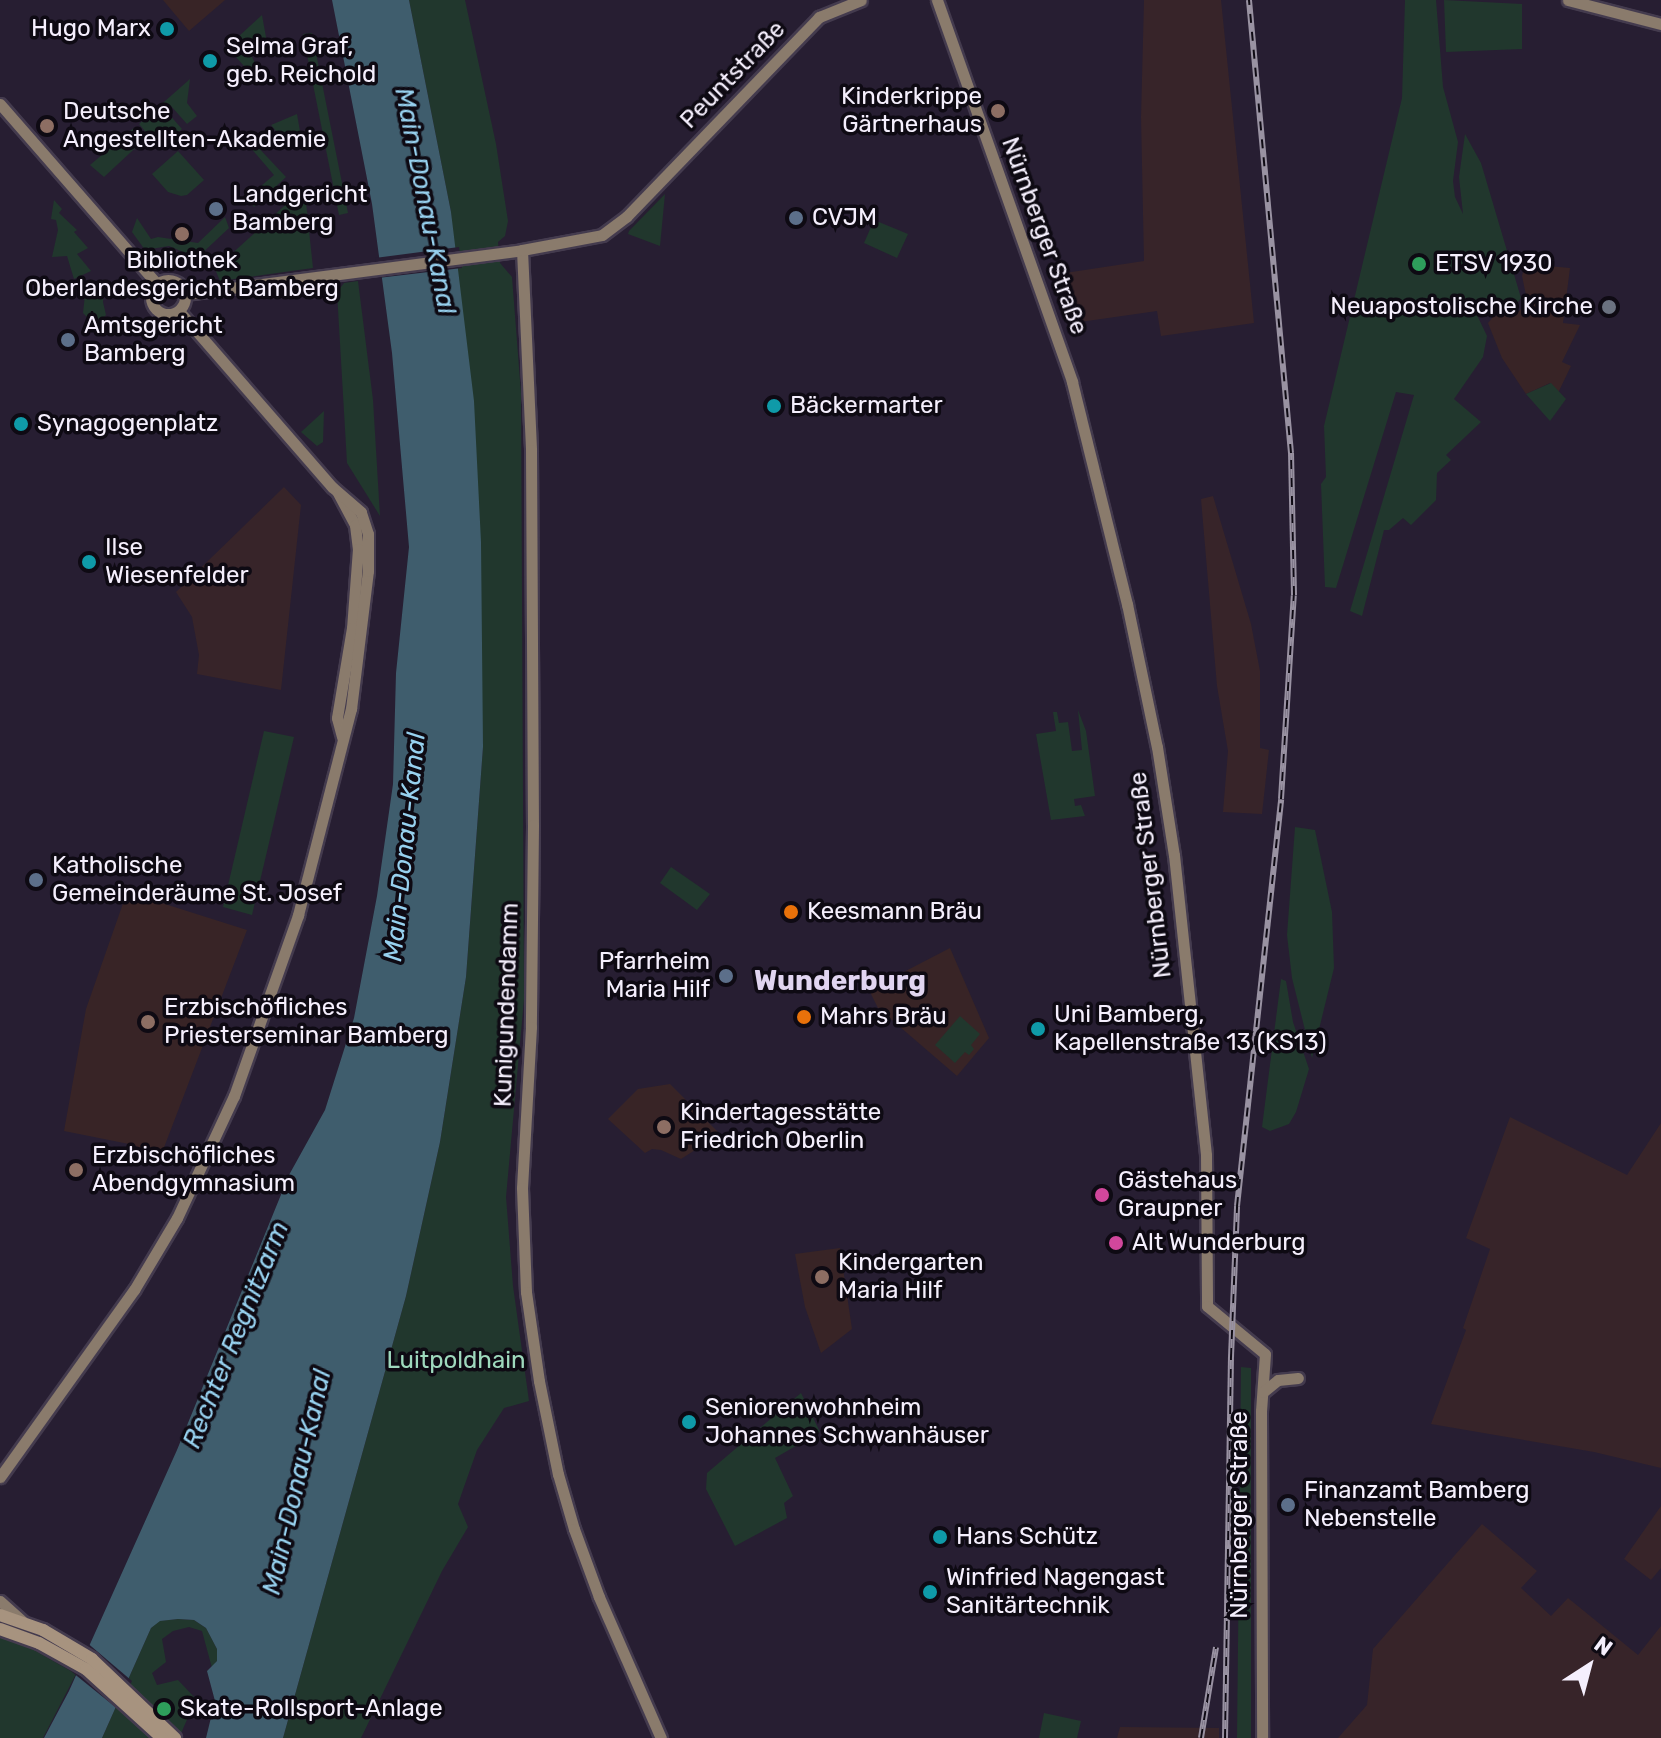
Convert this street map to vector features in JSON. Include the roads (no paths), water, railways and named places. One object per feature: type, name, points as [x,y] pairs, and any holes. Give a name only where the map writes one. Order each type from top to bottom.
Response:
[{"type":"main road","points":[[0,1615],[22,1621],[107,1672],[175,1738]]},
{"type":"main road","points":[[0,1629],[54,1642],[162,1738]]},
{"type":"street","name":"Peuntstraße","points":[[185,294],[522,250],[602,235],[627,216],[819,17],[861,0]]},
{"type":"street","points":[[1568,0],[1661,24]]},
{"type":"street","name":"Nürnberger Straße","points":[[940,4],[1072,382],[1127,604],[1157,747],[1174,855],[1206,1155],[1207,1306],[1265,1354],[1262,1392],[1262,1738]]},
{"type":"street","points":[[0,104],[157,284]]},
{"type":"street","name":"Kunigundendamm","points":[[522,250],[530,425],[533,825],[531,1027],[522,1188],[526,1292],[539,1381],[570,1515],[599,1597],[661,1738]]},
{"type":"street","points":[[171,280],[181,285],[185,294],[179,311],[169,315],[154,308],[150,298],[157,284],[171,280]]},
{"type":"street","points":[[0,1477],[134,1290],[177,1218],[216,1136],[253,1049],[298,915],[342,737],[337,718],[352,628],[358,549],[355,525],[338,493],[179,311]]},
{"type":"street","points":[[1262,1392],[1278,1380],[1298,1378]]},
{"type":"street","points":[[0,1601],[22,1621]]},
{"type":"water","points":[[332,0],[409,0],[451,212],[474,401],[481,542],[483,747],[466,977],[440,1142],[406,1296],[283,1738],[206,1738],[215,1701],[207,1671],[217,1661],[217,1649],[206,1628],[194,1620],[178,1619],[160,1621],[151,1628],[102,1738],[44,1738],[69,1691],[177,1450],[289,1175],[325,1110],[354,1018],[377,896],[393,784],[396,673],[409,547],[392,353],[372,204]]},
{"type":"railway","points":[[1225,1738],[1231,1357],[1237,1206],[1281,799],[1294,595],[1291,453],[1249,0]]},
{"type":"railway","points":[[1201,1738],[1216,1647]]},
{"type":"place","name":"Hugo Marx","points":[[167,29]]},
{"type":"place","name":"Selma Graf, geb. Reichold","points":[[210,61]]},
{"type":"place","name":"Kinderkrippe Gärtnerhaus","points":[[998,111]]},
{"type":"place","name":"Deutsche Angestellten-Akademie","points":[[47,126]]},
{"type":"place","name":"Landgericht Bamberg","points":[[216,209]]},
{"type":"place","name":"CVJM","points":[[796,218]]},
{"type":"place","name":"Bibliothek Oberlandesgericht Bamberg","points":[[182,234]]},
{"type":"place","name":"ETSV 1930","points":[[1419,264]]},
{"type":"place","name":"Neuapostolische Kirche","points":[[1609,307]]},
{"type":"place","name":"Amtsgericht Bamberg","points":[[68,340]]},
{"type":"place","name":"Bäckermarter","points":[[774,406]]},
{"type":"place","name":"Synagogenplatz","points":[[21,424]]},
{"type":"place","name":"Ilse Wiesenfelder","points":[[89,562]]},
{"type":"place","name":"Katholische Gemeinderäume St. Josef","points":[[36,880]]},
{"type":"place","name":"Keesmann Bräu","points":[[791,912]]},
{"type":"place","name":"Pfarrheim Maria Hilf","points":[[726,976]]},
{"type":"place","name":"Mahrs Bräu","points":[[804,1017]]},
{"type":"place","name":"Erzbischöfliches Priesterseminar Bamberg","points":[[148,1022]]},
{"type":"place","name":"Uni Bamberg, Kapellenstraße 13 (KS13)","points":[[1038,1029]]},
{"type":"place","name":"Kindertagesstätte Friedrich Oberlin","points":[[664,1127]]},
{"type":"place","name":"Erzbischöfliches Abendgymnasium","points":[[76,1170]]},
{"type":"place","name":"Gästehaus Graupner","points":[[1102,1195]]},
{"type":"place","name":"Alt Wunderburg","points":[[1116,1243]]},
{"type":"place","name":"Kindergarten Maria Hilf","points":[[822,1277]]},
{"type":"place","name":"Seniorenwohnheim Johannes Schwanhäuser","points":[[689,1422]]},
{"type":"place","name":"Finanzamt Bamberg Nebenstelle","points":[[1288,1505]]},
{"type":"place","name":"Hans Schütz","points":[[940,1537]]},
{"type":"place","name":"Winfried Nagengast Sanitärtechnik","points":[[930,1592]]},
{"type":"place","name":"Skate-Rollsport-Anlage","points":[[164,1709]]},
{"type":"district","name":"Wunderburg","points":[[840,981]]},
{"type":"water label","name":"Main-Donau-Kanal","points":[[425,201]]},
{"type":"water label","name":"Main-Donau-Kanal","points":[[405,847]]},
{"type":"water label","name":"Rechter Regnitzarm","points":[[236,1335]]},
{"type":"water label","name":"Main-Donau-Kanal","points":[[297,1482]]},
{"type":"park label","name":"Luitpoldhain","points":[[456,1361]]}]
